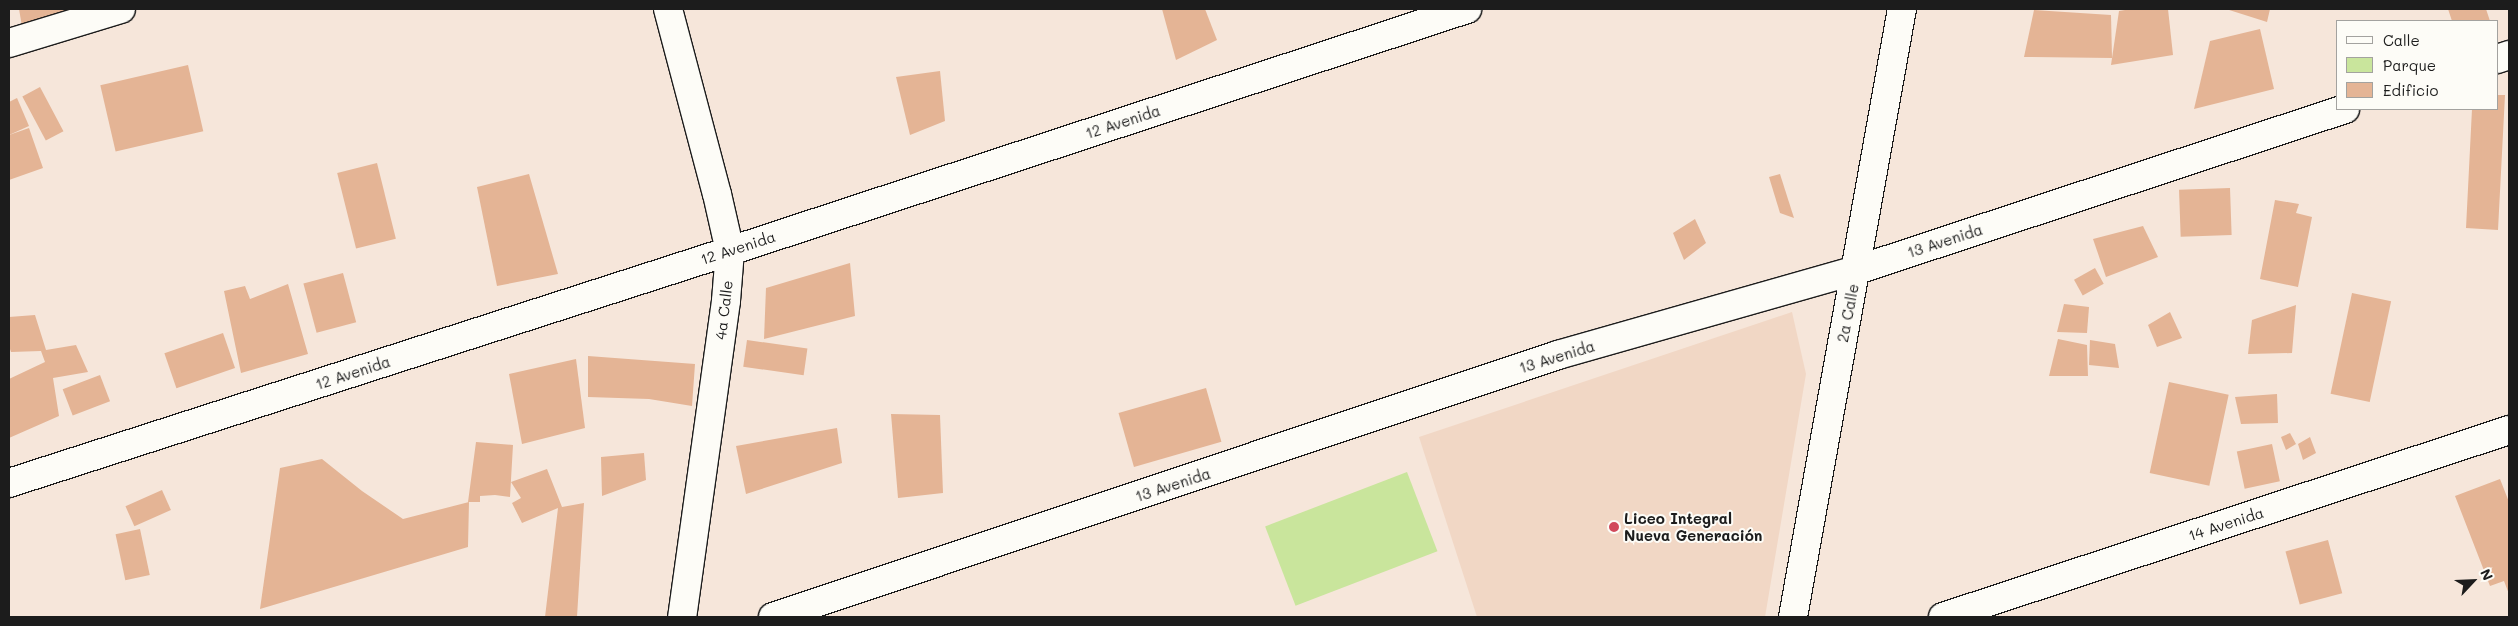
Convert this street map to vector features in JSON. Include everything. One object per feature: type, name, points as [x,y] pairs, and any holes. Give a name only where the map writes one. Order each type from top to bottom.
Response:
[{"type":"street","points":[[9,43],[121,9]]},
{"type":"street","name":"4a Calle","points":[[668,9],[717,194],[730,251],[726,301],[682,617]]},
{"type":"street","name":"12 Avenida","points":[[9,483],[730,251],[1467,9]]},
{"type":"street","name":"2a Calle","points":[[1793,617],[1857,270],[1902,9]]},
{"type":"street","name":"13 Avenida","points":[[773,617],[1558,355],[1857,270],[2342,110]]},
{"type":"street","name":"14 Avenida","points":[[1943,617],[2509,430]]},
{"type":"shaded area","name":"Liceo Integral Nueva Generación","points":[[1792,312],[1806,374],[1765,617],[1477,617],[1419,437]]},
{"type":"green space","points":[[1407,472],[1437,551],[1296,606],[1265,526]]},
{"type":"building","points":[[19,9],[77,9],[24,38]]},
{"type":"building","points":[[1162,9],[1205,9],[1217,40],[1176,60]]},
{"type":"building","points":[[2131,9],[2168,9],[2173,55],[2111,65],[2119,11]]},
{"type":"building","points":[[2226,9],[2270,9],[2267,22]]},
{"type":"building","points":[[2448,9],[2486,9],[2490,20],[2452,20]]},
{"type":"building","points":[[2034,10],[2111,15],[2112,58],[2024,57]]},
{"type":"building","points":[[2260,29],[2274,89],[2194,109],[2210,41]]},
{"type":"building","points":[[188,65],[203,131],[116,152],[100,85]]},
{"type":"building","points":[[940,71],[945,121],[910,135],[896,77]]},
{"type":"building","points":[[40,87],[63,131],[46,141],[22,96]]},
{"type":"building","points":[[2498,95],[2505,95],[2498,230],[2466,228],[2472,110],[2498,110]]},
{"type":"building","points":[[17,98],[29,126],[9,135],[9,102]]},
{"type":"building","points":[[29,128],[43,168],[9,180],[9,135]]},
{"type":"building","points":[[377,163],[396,239],[356,249],[337,173]]},
{"type":"building","points":[[529,174],[558,274],[497,286],[477,187]]},
{"type":"building","points":[[1780,174],[1794,218],[1780,213],[1769,177]]},
{"type":"building","points":[[2230,188],[2232,235],[2181,237],[2179,190]]},
{"type":"building","points":[[2275,200],[2299,204],[2296,213],[2312,217],[2298,287],[2260,279]]},
{"type":"building","points":[[1695,219],[1706,243],[1684,260],[1673,233]]},
{"type":"building","points":[[2143,226],[2158,257],[2106,277],[2093,239]]},
{"type":"building","points":[[850,263],[855,316],[764,339],[766,288]]},
{"type":"building","points":[[2095,268],[2104,284],[2083,295],[2074,280]]},
{"type":"building","points":[[343,273],[356,322],[317,333],[303,284]]},
{"type":"building","points":[[288,284],[308,354],[241,373],[224,291],[245,286],[250,299]]},
{"type":"building","points":[[2352,293],[2391,301],[2370,402],[2331,394]]},
{"type":"building","points":[[2064,304],[2089,307],[2087,333],[2057,332]]},
{"type":"building","points":[[2296,305],[2292,353],[2248,354],[2252,320]]},
{"type":"building","points":[[2170,312],[2182,338],[2157,347],[2148,325]]},
{"type":"building","points":[[35,315],[46,350],[76,345],[88,372],[53,378],[59,416],[9,438],[9,379],[45,362],[41,351],[11,352],[9,346],[9,317]]},
{"type":"building","points":[[223,333],[235,368],[176,388],[164,353]]},
{"type":"building","points":[[2058,339],[2087,345],[2088,376],[2049,376]]},
{"type":"building","points":[[747,340],[807,348],[804,375],[743,367]]},
{"type":"building","points":[[2090,340],[2115,344],[2119,368],[2089,365]]},
{"type":"building","points":[[588,356],[695,364],[692,406],[649,399],[588,397]]},
{"type":"building","points":[[576,359],[585,428],[522,444],[509,374]]},
{"type":"building","points":[[100,375],[110,401],[73,415],[63,389]]},
{"type":"building","points":[[2169,382],[2229,395],[2209,486],[2150,473]]},
{"type":"building","points":[[1206,388],[1221,442],[1134,467],[1119,413]]},
{"type":"building","points":[[2277,394],[2278,423],[2241,424],[2235,397]]},
{"type":"building","points":[[891,414],[940,415],[943,493],[898,498]]},
{"type":"building","points":[[837,428],[842,463],[746,494],[736,446]]},
{"type":"building","points":[[2290,433],[2296,444],[2286,450],[2281,437]]},
{"type":"building","points":[[2310,437],[2316,453],[2303,460],[2298,444]]},
{"type":"building","points":[[476,442],[513,445],[510,497],[480,496],[480,502],[468,502]]},
{"type":"building","points":[[2272,444],[2280,481],[2245,489],[2237,451]]},
{"type":"building","points":[[644,453],[646,480],[602,496],[601,457]]},
{"type":"building","points":[[322,459],[362,491],[403,519],[469,502],[468,547],[260,609],[280,468]]},
{"type":"building","points":[[547,469],[562,507],[584,503],[577,617],[545,617],[558,508],[522,523],[512,503],[521,498],[511,482]]},
{"type":"building","points":[[2500,479],[2509,502],[2509,594],[2504,581],[2490,586],[2455,496]]},
{"type":"building","points":[[162,490],[171,510],[134,526],[125,506]]},
{"type":"building","points":[[140,529],[150,575],[125,580],[116,534]]},
{"type":"building","points":[[2328,540],[2342,593],[2300,605],[2285,551]]},
{"type":"place","name":"Liceo Integral Nueva Generación","points":[[1614,527]]}]
